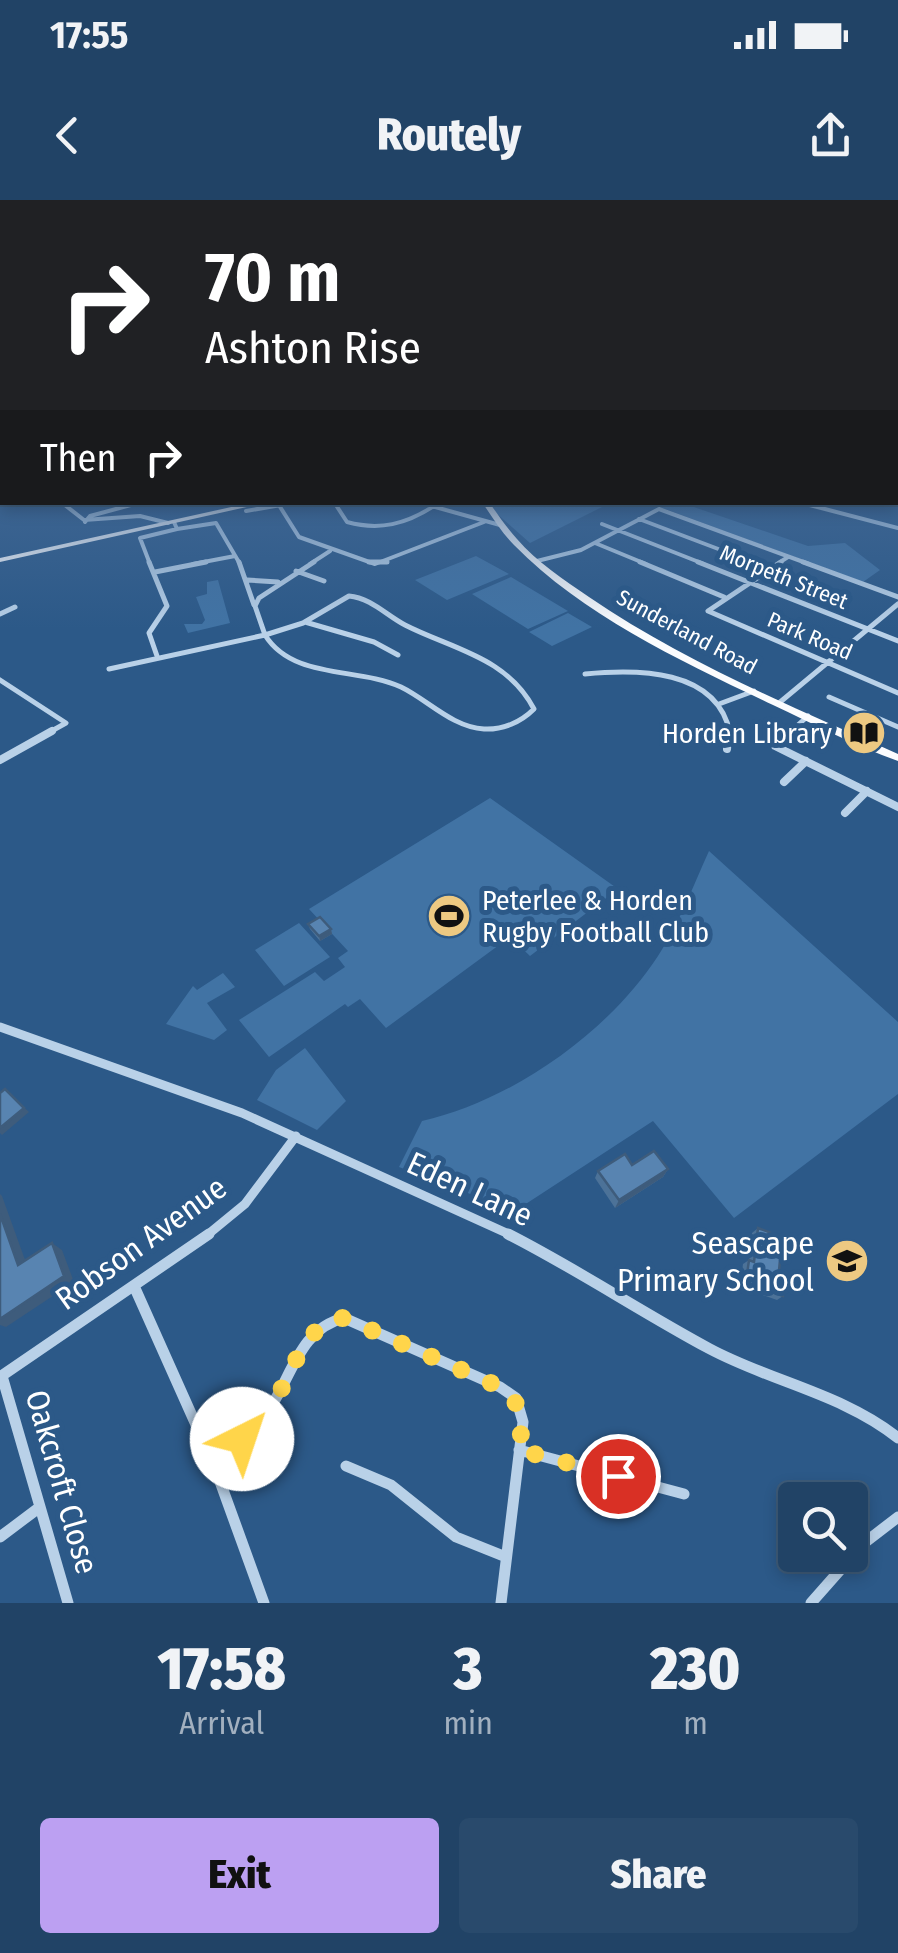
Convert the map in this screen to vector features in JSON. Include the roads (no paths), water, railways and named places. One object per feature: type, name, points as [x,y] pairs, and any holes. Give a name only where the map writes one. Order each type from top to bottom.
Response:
[{"type":"main road","points":[[0,560],[254,505]]},
{"type":"main road","name":"Sunderland Road","points":[[487,505],[500,525],[537,561],[636,630],[754,692],[898,758]]},
{"type":"street","points":[[62,505],[69,515],[85,522],[144,517],[173,525],[216,523],[247,580],[264,633],[276,648],[304,662],[396,685],[473,728],[490,730],[516,722],[534,709],[516,682],[466,648],[408,626],[356,596],[344,597],[305,622],[264,633],[158,656],[109,669]]},
{"type":"street","points":[[85,522],[90,516],[131,505]]},
{"type":"street","points":[[246,511],[274,505]]},
{"type":"street","points":[[280,505],[298,537],[362,562],[388,562],[484,522]]},
{"type":"street","points":[[336,505],[347,522],[370,528],[402,524],[434,506]]},
{"type":"street","points":[[430,505],[500,525]]},
{"type":"street","points":[[810,505],[898,528]]},
{"type":"street","points":[[537,561],[594,543],[659,509],[898,600],[779,703]]},
{"type":"street","points":[[639,519],[770,569]]},
{"type":"street","name":"Morpeth Street","points":[[602,524],[898,642]]},
{"type":"street","points":[[158,656],[149,633],[168,606],[140,538],[173,525]]},
{"type":"street","points":[[594,543],[725,597],[788,556]]},
{"type":"street","points":[[255,606],[266,590],[330,551]]},
{"type":"street","points":[[154,572],[235,556]]},
{"type":"street","points":[[296,571],[324,581]]},
{"type":"street","points":[[247,580],[278,582]]},
{"type":"street","name":"Park Road","points":[[725,597],[708,610],[898,693]]},
{"type":"street","points":[[0,614],[16,607]]},
{"type":"street","points":[[305,622],[374,642],[398,655]]},
{"type":"street","points":[[585,674],[621,670],[656,673],[691,685],[718,704],[731,737],[727,748]]},
{"type":"street","points":[[0,680],[66,722],[0,760]]},
{"type":"street","points":[[718,704],[754,692]]},
{"type":"street","points":[[830,696],[898,728]]},
{"type":"street","points":[[808,716],[776,746],[898,807]]},
{"type":"street","points":[[784,782],[806,761]]},
{"type":"street","points":[[845,813],[867,791]]},
{"type":"street","name":"Eden Lane","points":[[0,1027],[135,1073],[296,1136],[479,1219],[595,1279],[712,1350],[869,1415],[898,1438]]},
{"type":"street","name":"Robson Avenue","points":[[1,1376],[134,1286],[245,1204],[296,1136]]},
{"type":"street","points":[[134,1286],[214,1465],[264,1603]]},
{"type":"street","points":[[214,1465],[268,1412],[315,1331],[329,1318],[344,1318],[500,1387],[516,1398],[523,1422],[501,1603]]},
{"type":"street","name":"Oakcroft Close","points":[[1,1376],[68,1603]]},
{"type":"street","points":[[519,1450],[684,1494]]},
{"type":"street","points":[[346,1466],[391,1485],[456,1537],[506,1557]]},
{"type":"street","points":[[0,1538],[40,1507]]},
{"type":"street","points":[[811,1603],[862,1544],[898,1517]]},
{"type":"place","name":"Horden Library","points":[[864,733]]},
{"type":"place","name":"Peterlee & Horden Rugby Football Club","points":[[449,916]]},
{"type":"place","name":"Seascape Primary School","points":[[847,1261]]}]
